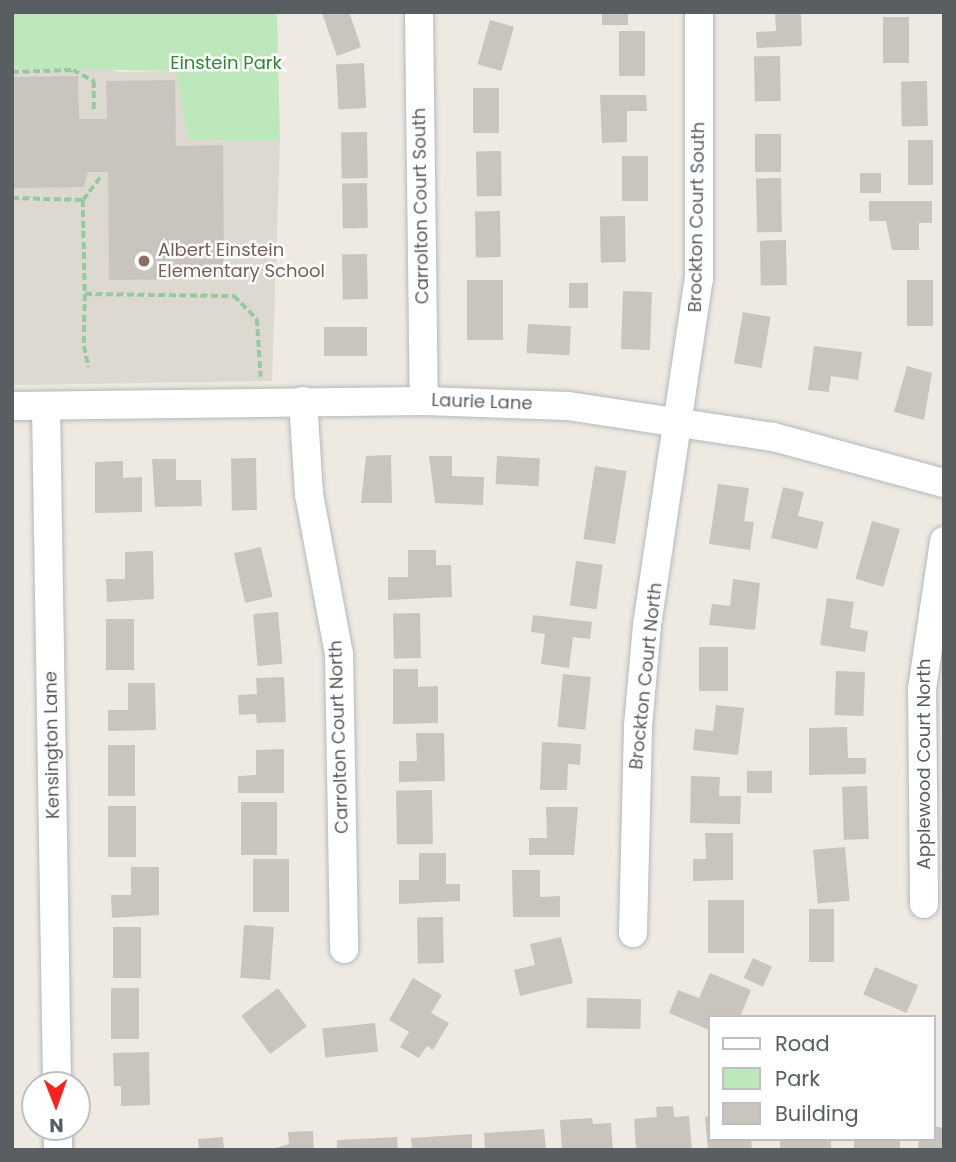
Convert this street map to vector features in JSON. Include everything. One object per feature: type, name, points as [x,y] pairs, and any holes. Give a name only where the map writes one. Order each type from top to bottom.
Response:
[{"type":"street","name":"Carrolton Court South","points":[[419,12],[424,401]]},
{"type":"street","name":"Brockton Court South","points":[[681,420],[700,247],[699,12]]},
{"type":"street","name":"Carrolton Court North","points":[[303,401],[310,494],[339,654],[344,949]]},
{"type":"street","name":"Laurie Lane","points":[[12,406],[424,401],[568,406],[681,420],[773,437],[944,483]]},
{"type":"street","name":"Kensington Lane","points":[[46,406],[57,1071]]},
{"type":"street","name":"Brockton Court North","points":[[633,933],[641,688],[681,420]]},
{"type":"street","name":"Applewood Court North","points":[[924,904],[923,668],[944,541]]},
{"type":"path","points":[[12,72],[73,70],[94,81],[94,110]]},
{"type":"path","points":[[89,367],[84,346],[83,200],[102,175]]},
{"type":"path","points":[[12,198],[83,200]]},
{"type":"path","points":[[85,294],[234,296],[257,319],[261,377]]},
{"type":"shaded area","name":"Albert Einstein Elementary School","points":[[102,66],[118,72],[176,71],[188,140],[280,141],[272,381],[12,385],[12,68]]},
{"type":"green space","name":"Einstein Park","points":[[12,12],[277,12],[280,141],[188,140],[176,71],[12,68]]},
{"type":"building","points":[[349,12],[361,47],[337,56],[322,13]]},
{"type":"building","points":[[602,12],[628,12],[628,25],[602,25]]},
{"type":"building","points":[[775,12],[801,12],[802,46],[757,48],[756,32],[776,31]]},
{"type":"building","points":[[883,17],[909,17],[909,63],[883,63]]},
{"type":"building","points":[[490,20],[514,27],[501,71],[477,64]]},
{"type":"building","points":[[619,31],[645,31],[645,76],[619,76]]},
{"type":"building","points":[[754,56],[780,56],[781,101],[755,101]]},
{"type":"building","points":[[364,63],[366,108],[338,109],[336,64]]},
{"type":"building","points":[[78,76],[79,119],[107,119],[106,81],[175,80],[176,146],[223,145],[224,279],[109,280],[108,172],[88,172],[84,187],[12,188],[12,77]]},
{"type":"building","points":[[901,81],[927,81],[928,126],[902,126]]},
{"type":"building","points":[[473,88],[499,88],[499,133],[473,133]]},
{"type":"building","points":[[600,95],[646,95],[647,111],[627,111],[627,142],[602,143]]},
{"type":"building","points":[[341,132],[367,132],[368,178],[342,178]]},
{"type":"building","points":[[755,134],[781,134],[781,172],[755,172]]},
{"type":"building","points":[[908,140],[933,140],[933,185],[908,185]]},
{"type":"building","points":[[476,151],[501,151],[502,196],[477,196]]},
{"type":"building","points":[[622,156],[648,156],[648,201],[622,201]]},
{"type":"building","points":[[860,173],[881,173],[881,193],[860,193]]},
{"type":"building","points":[[756,178],[781,178],[782,232],[757,232]]},
{"type":"building","points":[[342,183],[367,183],[368,228],[343,228]]},
{"type":"building","points":[[869,201],[932,201],[932,223],[919,223],[919,250],[892,250],[886,221],[869,221]]},
{"type":"building","points":[[475,211],[500,211],[501,257],[476,257]]},
{"type":"building","points":[[600,216],[625,216],[626,262],[601,262]]},
{"type":"building","points":[[760,240],[786,240],[787,285],[761,285]]},
{"type":"building","points":[[342,254],[367,254],[368,299],[343,299]]},
{"type":"building","points":[[467,280],[503,280],[503,340],[467,340]]},
{"type":"building","points":[[907,280],[933,280],[933,326],[907,326]]},
{"type":"building","points":[[569,283],[588,283],[588,308],[569,308]]},
{"type":"building","points":[[623,291],[652,292],[650,350],[621,349]]},
{"type":"building","points":[[743,312],[771,317],[762,368],[734,363]]},
{"type":"building","points":[[528,324],[571,326],[569,355],[526,353]]},
{"type":"building","points":[[324,327],[367,327],[367,356],[324,356]]},
{"type":"building","points":[[814,346],[862,352],[858,380],[831,376],[829,392],[808,390]]},
{"type":"building","points":[[907,366],[932,373],[924,420],[894,412]]},
{"type":"building","points":[[391,455],[392,503],[361,503],[366,456]]},
{"type":"building","points":[[429,456],[452,456],[452,476],[484,477],[483,505],[435,503]]},
{"type":"building","points":[[497,456],[540,458],[538,486],[496,484]]},
{"type":"building","points":[[231,458],[256,458],[257,510],[232,510]]},
{"type":"building","points":[[152,459],[176,459],[176,480],[201,480],[202,506],[155,507]]},
{"type":"building","points":[[123,461],[123,478],[142,477],[142,512],[95,513],[95,462]]},
{"type":"building","points":[[595,466],[627,471],[615,544],[583,539]]},
{"type":"building","points":[[718,484],[749,488],[744,521],[754,522],[750,550],[709,544]]},
{"type":"building","points":[[783,487],[804,492],[798,516],[824,522],[817,549],[771,538]]},
{"type":"building","points":[[872,521],[900,529],[883,587],[855,579]]},
{"type":"building","points":[[261,547],[272,597],[245,603],[234,553]]},
{"type":"building","points":[[408,550],[436,550],[436,565],[451,565],[452,597],[388,600],[388,577],[408,577]]},
{"type":"building","points":[[153,551],[154,599],[107,602],[106,579],[125,579],[125,552]]},
{"type":"building","points":[[576,561],[603,565],[596,609],[570,606]]},
{"type":"building","points":[[733,579],[760,583],[755,630],[709,625],[712,604],[730,606]]},
{"type":"building","points":[[827,598],[854,602],[850,628],[868,631],[865,652],[820,645]]},
{"type":"building","points":[[278,612],[283,664],[258,666],[253,614]]},
{"type":"building","points":[[393,613],[420,613],[421,658],[394,658]]},
{"type":"building","points":[[533,615],[592,622],[590,639],[573,637],[569,668],[541,664],[545,634],[531,632]]},
{"type":"building","points":[[106,619],[134,619],[134,670],[106,670]]},
{"type":"building","points":[[699,647],[728,647],[728,691],[699,691]]},
{"type":"building","points":[[393,669],[418,669],[418,687],[438,686],[438,723],[393,724]]},
{"type":"building","points":[[836,671],[865,672],[863,716],[834,715]]},
{"type":"building","points":[[563,674],[591,677],[585,730],[557,727]]},
{"type":"building","points":[[284,677],[286,722],[257,723],[256,714],[239,715],[238,695],[257,694],[256,678]]},
{"type":"building","points":[[128,683],[155,683],[156,730],[108,731],[108,710],[128,710]]},
{"type":"building","points":[[716,705],[744,708],[738,755],[693,750],[695,729],[713,731]]},
{"type":"building","points":[[847,727],[848,758],[866,758],[866,774],[809,775],[809,728]]},
{"type":"building","points":[[416,733],[444,733],[445,781],[399,782],[399,761],[417,761]]},
{"type":"building","points":[[542,742],[581,744],[580,765],[568,764],[567,790],[540,790]]},
{"type":"building","points":[[108,745],[135,745],[135,796],[108,796]]},
{"type":"building","points":[[284,749],[284,793],[238,793],[238,776],[256,775],[256,750]]},
{"type":"building","points":[[747,771],[772,771],[772,793],[747,793]]},
{"type":"building","points":[[691,776],[720,777],[719,796],[741,796],[740,824],[690,823]]},
{"type":"building","points":[[867,786],[869,839],[844,840],[842,787]]},
{"type":"building","points":[[432,790],[433,844],[397,845],[396,791]]},
{"type":"building","points":[[241,802],[277,802],[277,855],[241,855]]},
{"type":"building","points":[[108,806],[136,806],[136,857],[108,857]]},
{"type":"building","points":[[546,807],[578,807],[574,855],[529,855],[529,838],[547,838]]},
{"type":"building","points":[[705,833],[733,833],[733,880],[693,881],[693,859],[706,859]]},
{"type":"building","points":[[845,847],[850,901],[818,904],[813,850]]},
{"type":"building","points":[[419,853],[446,853],[446,884],[460,884],[460,901],[399,904],[399,880],[419,880]]},
{"type":"building","points":[[253,859],[289,859],[289,912],[253,912]]},
{"type":"building","points":[[131,867],[159,867],[159,915],[112,918],[111,895],[131,895]]},
{"type":"building","points":[[512,870],[540,870],[540,897],[560,896],[560,917],[513,917]]},
{"type":"building","points":[[708,900],[744,900],[744,953],[708,953]]},
{"type":"building","points":[[809,909],[834,909],[834,962],[809,962]]},
{"type":"building","points":[[417,917],[443,917],[444,963],[418,963]]},
{"type":"building","points":[[244,925],[274,927],[270,980],[240,978]]},
{"type":"building","points":[[113,927],[141,927],[141,978],[113,978]]},
{"type":"building","points":[[561,937],[573,983],[520,996],[514,970],[535,965],[530,944]]},
{"type":"building","points":[[753,958],[772,967],[763,987],[744,978]]},
{"type":"building","points":[[875,967],[918,985],[907,1013],[863,995]]},
{"type":"building","points":[[710,973],[751,990],[741,1015],[708,1015],[708,1030],[669,1013],[678,990],[699,998]]},
{"type":"building","points":[[413,978],[442,995],[431,1013],[449,1023],[433,1050],[427,1046],[419,1058],[400,1047],[409,1032],[389,1020]]},
{"type":"building","points":[[111,988],[139,988],[139,1039],[111,1039]]},
{"type":"building","points":[[278,988],[307,1026],[270,1054],[241,1016]]},
{"type":"building","points":[[587,998],[641,999],[640,1029],[586,1028]]},
{"type":"building","points":[[375,1023],[378,1052],[325,1057],[322,1029]]},
{"type":"building","points":[[149,1052],[150,1105],[121,1106],[121,1086],[114,1086],[113,1053]]},
{"type":"building","points":[[673,1106],[674,1117],[689,1116],[692,1150],[636,1150],[634,1119],[657,1117],[656,1107]]},
{"type":"building","points":[[708,1116],[708,1141],[751,1141],[752,1150],[708,1150],[705,1117]]},
{"type":"building","points":[[592,1118],[593,1124],[611,1123],[613,1150],[562,1150],[560,1120]]},
{"type":"building","points":[[935,1126],[944,1128],[944,1150],[918,1150],[919,1141],[935,1141]]},
{"type":"building","points":[[544,1129],[546,1150],[485,1150],[484,1133]]},
{"type":"building","points":[[313,1131],[314,1150],[268,1150],[289,1144],[288,1132]]},
{"type":"building","points":[[472,1134],[472,1150],[412,1150],[411,1138]]},
{"type":"building","points":[[223,1137],[224,1150],[199,1150],[198,1139]]},
{"type":"building","points":[[397,1137],[398,1150],[337,1150],[337,1140]]},
{"type":"building","points":[[780,1141],[831,1141],[831,1150],[780,1150]]},
{"type":"building","points":[[854,1141],[900,1141],[900,1150],[854,1150]]},
{"type":"place","name":"Albert Einstein Elementary School","points":[[144,261]]}]
